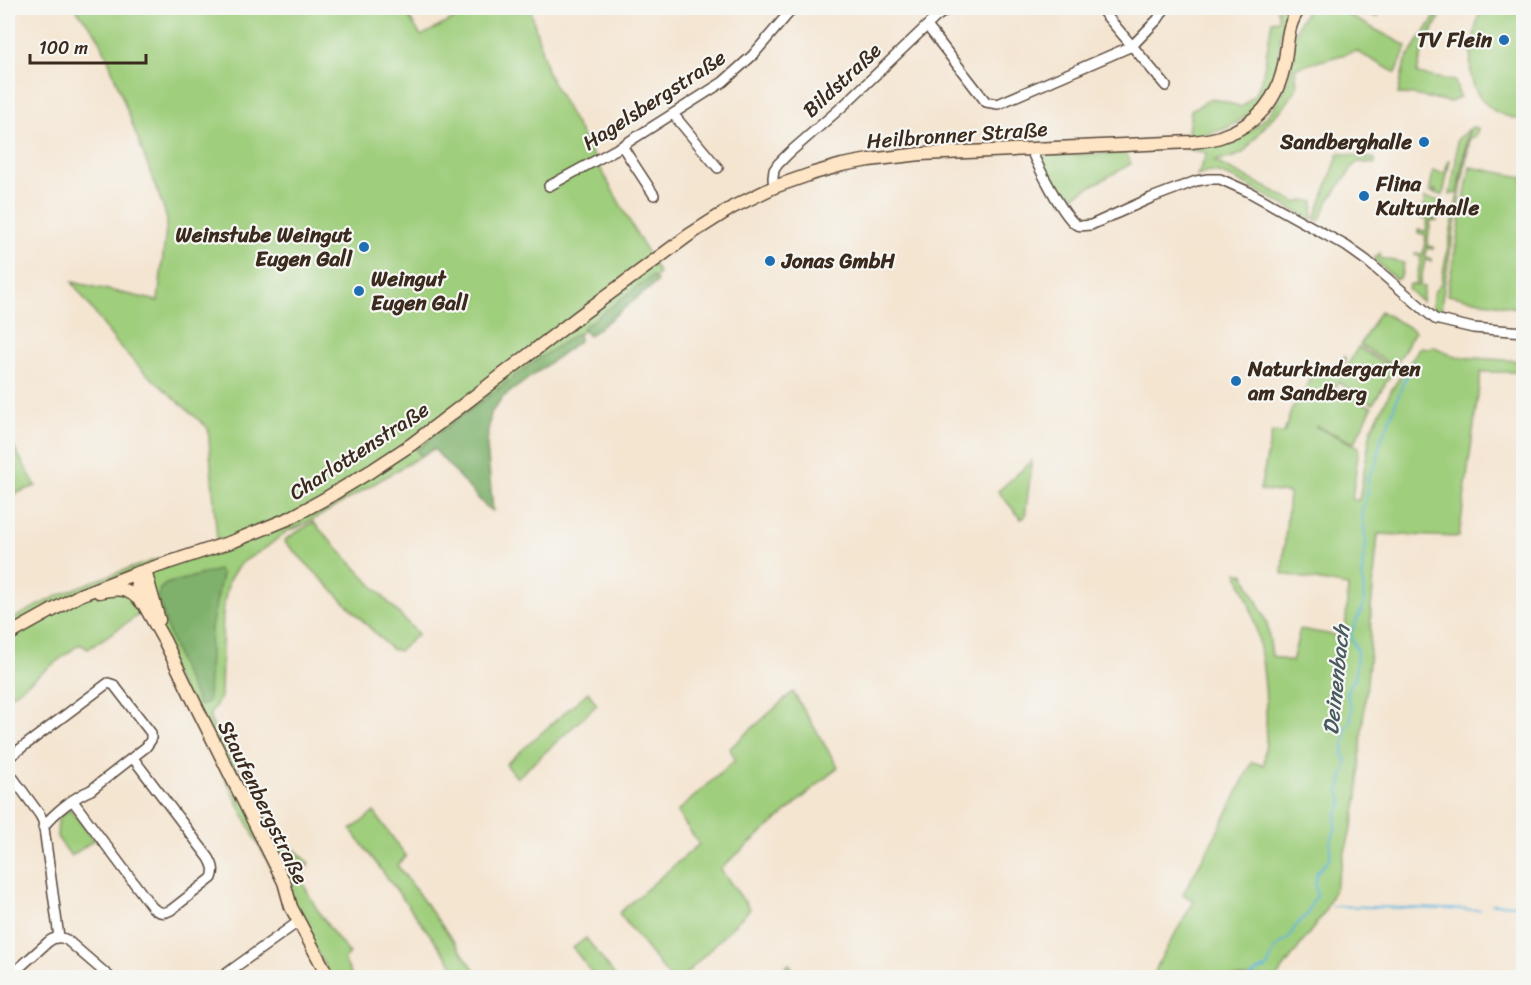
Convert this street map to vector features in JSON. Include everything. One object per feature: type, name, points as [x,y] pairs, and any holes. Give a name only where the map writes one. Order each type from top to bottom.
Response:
[{"type":"main road","name":"Heilbronner Straße","points":[[578,318],[689,235],[733,207],[774,187],[837,166],[921,154],[1192,142],[1218,138],[1252,121],[1275,94],[1283,74],[1288,33],[1293,17],[1300,8]]},
{"type":"main road","name":"Charlottenstraße","points":[[8,636],[80,595],[139,572],[234,541],[290,518],[328,497],[412,444],[578,318]]},
{"type":"main road","name":"Staufenbergstraße","points":[[139,572],[146,608]]},
{"type":"main road","name":"Staufenbergstraße","points":[[139,572],[165,642]]},
{"type":"main road","name":"Staufenbergstraße","points":[[80,595],[125,589],[137,597],[146,608],[284,882],[298,922],[329,978]]},
{"type":"street","name":"Hagelsbergstraße","points":[[549,186],[622,146],[723,82],[753,55],[793,8]]},
{"type":"street","points":[[928,8],[936,17]]},
{"type":"street","name":"Bildstraße","points":[[774,187],[774,170],[778,164],[936,17],[949,8]]},
{"type":"street","points":[[1100,8],[1166,86]]},
{"type":"street","points":[[927,26],[986,102],[998,104],[1132,46],[1158,19],[1165,8]]},
{"type":"street","points":[[673,114],[718,168]]},
{"type":"street","points":[[622,146],[654,195]]},
{"type":"street","points":[[1030,148],[1037,166],[1066,213],[1077,225],[1091,225],[1196,181],[1220,179],[1249,192],[1346,246],[1435,319],[1473,328],[1524,332]]},
{"type":"street","points":[[8,758],[111,682],[151,733],[149,744],[91,790],[83,793],[54,815],[44,827]]},
{"type":"street","points":[[72,801],[152,907],[159,912],[166,913],[171,910],[213,878],[214,867],[133,758]]},
{"type":"street","points":[[8,771],[43,821],[59,937]]},
{"type":"street","points":[[220,978],[298,922]]},
{"type":"street","points":[[8,978],[48,942],[59,937],[67,940],[111,978]]},
{"type":"green space","points":[[75,8],[403,8],[421,36],[475,8],[530,8],[548,74],[659,274],[419,454],[421,456],[321,515],[287,531],[244,561],[229,580],[223,608],[221,697],[210,714],[210,719],[220,741],[278,834],[309,863],[301,877],[322,918],[350,954],[344,960],[353,977],[331,977],[256,840],[143,612],[88,649],[80,644],[8,698],[8,622],[32,608],[83,585],[217,540],[208,428],[138,366],[115,341],[72,282],[158,301],[167,220],[108,59],[97,35]]},
{"type":"green space","points":[[1291,8],[1282,23],[1278,61],[1272,82],[1261,101],[1236,123],[1217,131],[1190,137],[1188,132],[1191,110],[1212,98],[1242,107],[1257,92],[1263,75],[1272,21],[1279,20],[1277,9]]},
{"type":"green space","points":[[1311,8],[1380,8],[1378,17],[1360,13],[1348,15],[1407,46],[1396,73],[1356,51],[1295,68],[1297,85],[1284,107],[1270,120],[1243,153],[1214,161],[1297,203],[1305,200],[1314,202],[1312,220],[1237,180],[1219,173],[1209,172],[1197,176],[1207,153],[1186,149],[1234,139],[1258,125],[1266,117],[1285,88],[1291,67],[1297,27],[1305,13]]},
{"type":"green space","points":[[1480,8],[1523,8],[1523,119],[1503,115],[1494,110],[1478,94],[1473,83],[1472,45]]},
{"type":"green space","points":[[1437,14],[1440,17],[1426,44],[1417,74],[1455,81],[1460,98],[1449,102],[1398,94],[1404,65]]},
{"type":"green space","points":[[1472,127],[1478,128],[1476,136],[1470,138],[1441,314],[1432,306],[1434,292],[1441,284]]},
{"type":"green space","points":[[1468,130],[1457,193],[1450,195],[1457,140]]},
{"type":"green space","points":[[1126,153],[1131,164],[1063,202],[1040,160],[1046,155]]},
{"type":"green space","points":[[1339,153],[1375,159],[1375,164],[1358,162],[1355,164],[1329,200],[1319,221],[1315,219]]},
{"type":"green space","points":[[1448,160],[1450,160],[1443,195],[1429,192],[1436,192],[1430,189],[1433,171],[1445,173]]},
{"type":"green space","points":[[1470,167],[1523,177],[1523,309],[1447,295]]},
{"type":"green space","points":[[1425,198],[1443,201],[1441,211],[1423,208]]},
{"type":"green space","points":[[1421,215],[1438,221],[1431,220],[1427,246],[1433,249],[1427,248],[1425,257],[1431,261],[1425,260],[1420,284],[1416,283],[1421,257],[1415,253],[1423,254],[1426,235],[1418,233],[1418,230],[1426,231],[1428,220],[1420,218]]},
{"type":"green space","points":[[1380,253],[1380,258],[1404,263],[1401,277],[1395,279],[1375,260]]},
{"type":"green space","points":[[652,276],[657,280],[656,283],[589,336],[582,328]]},
{"type":"green space","points":[[1411,284],[1424,287],[1422,302],[1408,289]]},
{"type":"green space","points":[[1380,311],[1415,331],[1395,367],[1360,345]]},
{"type":"green space","points":[[577,333],[580,338],[578,342],[502,398],[491,413],[487,447],[493,511],[485,506],[434,449],[421,456],[416,450],[531,364]]},
{"type":"green space","points":[[1358,347],[1394,369],[1373,404],[1338,382],[1334,389],[1372,407],[1354,443],[1316,427],[1359,447],[1352,500],[1359,500],[1371,430],[1392,389],[1420,347],[1435,347],[1456,357],[1523,361],[1523,372],[1481,372],[1459,537],[1378,534],[1358,796],[1335,888],[1324,913],[1277,977],[1153,977],[1160,960],[1194,901],[1183,894],[1252,762],[1264,765],[1266,709],[1264,672],[1251,610],[1237,572],[1244,574],[1267,623],[1272,656],[1292,662],[1300,629],[1345,637],[1348,586],[1282,574],[1289,493],[1260,490],[1272,432],[1284,433],[1292,408],[1303,396],[1311,374],[1332,371],[1345,357],[1340,379]]},
{"type":"green space","points":[[8,437],[36,486],[8,496]]},
{"type":"green space","points":[[1032,461],[1025,517],[1021,519],[998,491]]},
{"type":"green space","points":[[313,522],[418,634],[399,651],[391,649],[285,542],[286,539]]},
{"type":"green space","points":[[218,570],[222,574],[211,628],[208,701],[199,705],[181,667],[158,597],[160,589],[166,584]]},
{"type":"green space","points":[[588,692],[597,705],[517,778],[506,764]]},
{"type":"green space","points":[[793,692],[838,767],[720,869],[750,909],[683,977],[669,977],[619,913],[699,844],[677,812],[735,760],[730,748]]},
{"type":"green space","points":[[70,809],[94,840],[71,856],[57,837],[58,818]]},
{"type":"green space","points":[[374,812],[406,856],[397,865],[480,977],[462,977],[351,830]]},
{"type":"green space","points":[[586,938],[616,977],[595,977],[573,948]]},
{"type":"green space","points":[[789,964],[799,977],[776,977]]},
{"type":"waterway","name":"Deinenbach","points":[[1250,978],[1256,972],[1267,968],[1275,948],[1289,938],[1296,925],[1308,914],[1313,900],[1317,897],[1315,883],[1317,872],[1330,856],[1330,843],[1336,827],[1336,814],[1343,803],[1339,792],[1347,762],[1343,754],[1346,727],[1351,720],[1347,693],[1355,679],[1357,651],[1351,633],[1364,604],[1362,564],[1366,545],[1362,510],[1368,491],[1368,478],[1377,463],[1379,446],[1403,383],[1414,362]]},
{"type":"waterway","points":[[1492,904],[1524,905]]},
{"type":"waterway","points":[[1332,906],[1480,910]]},
{"type":"place","name":"TV Flein","points":[[1504,40]]},
{"type":"place","name":"Sandberghalle","points":[[1424,142]]},
{"type":"place","name":"Flina Kulturhalle","points":[[1364,196]]},
{"type":"place","name":"Weinstube Weingut Eugen Gall","points":[[364,247]]},
{"type":"place","name":"Jonas GmbH","points":[[770,261]]},
{"type":"place","name":"Weingut Eugen Gall","points":[[359,291]]},
{"type":"place","name":"Naturkindergarten am Sandberg","points":[[1236,381]]}]
